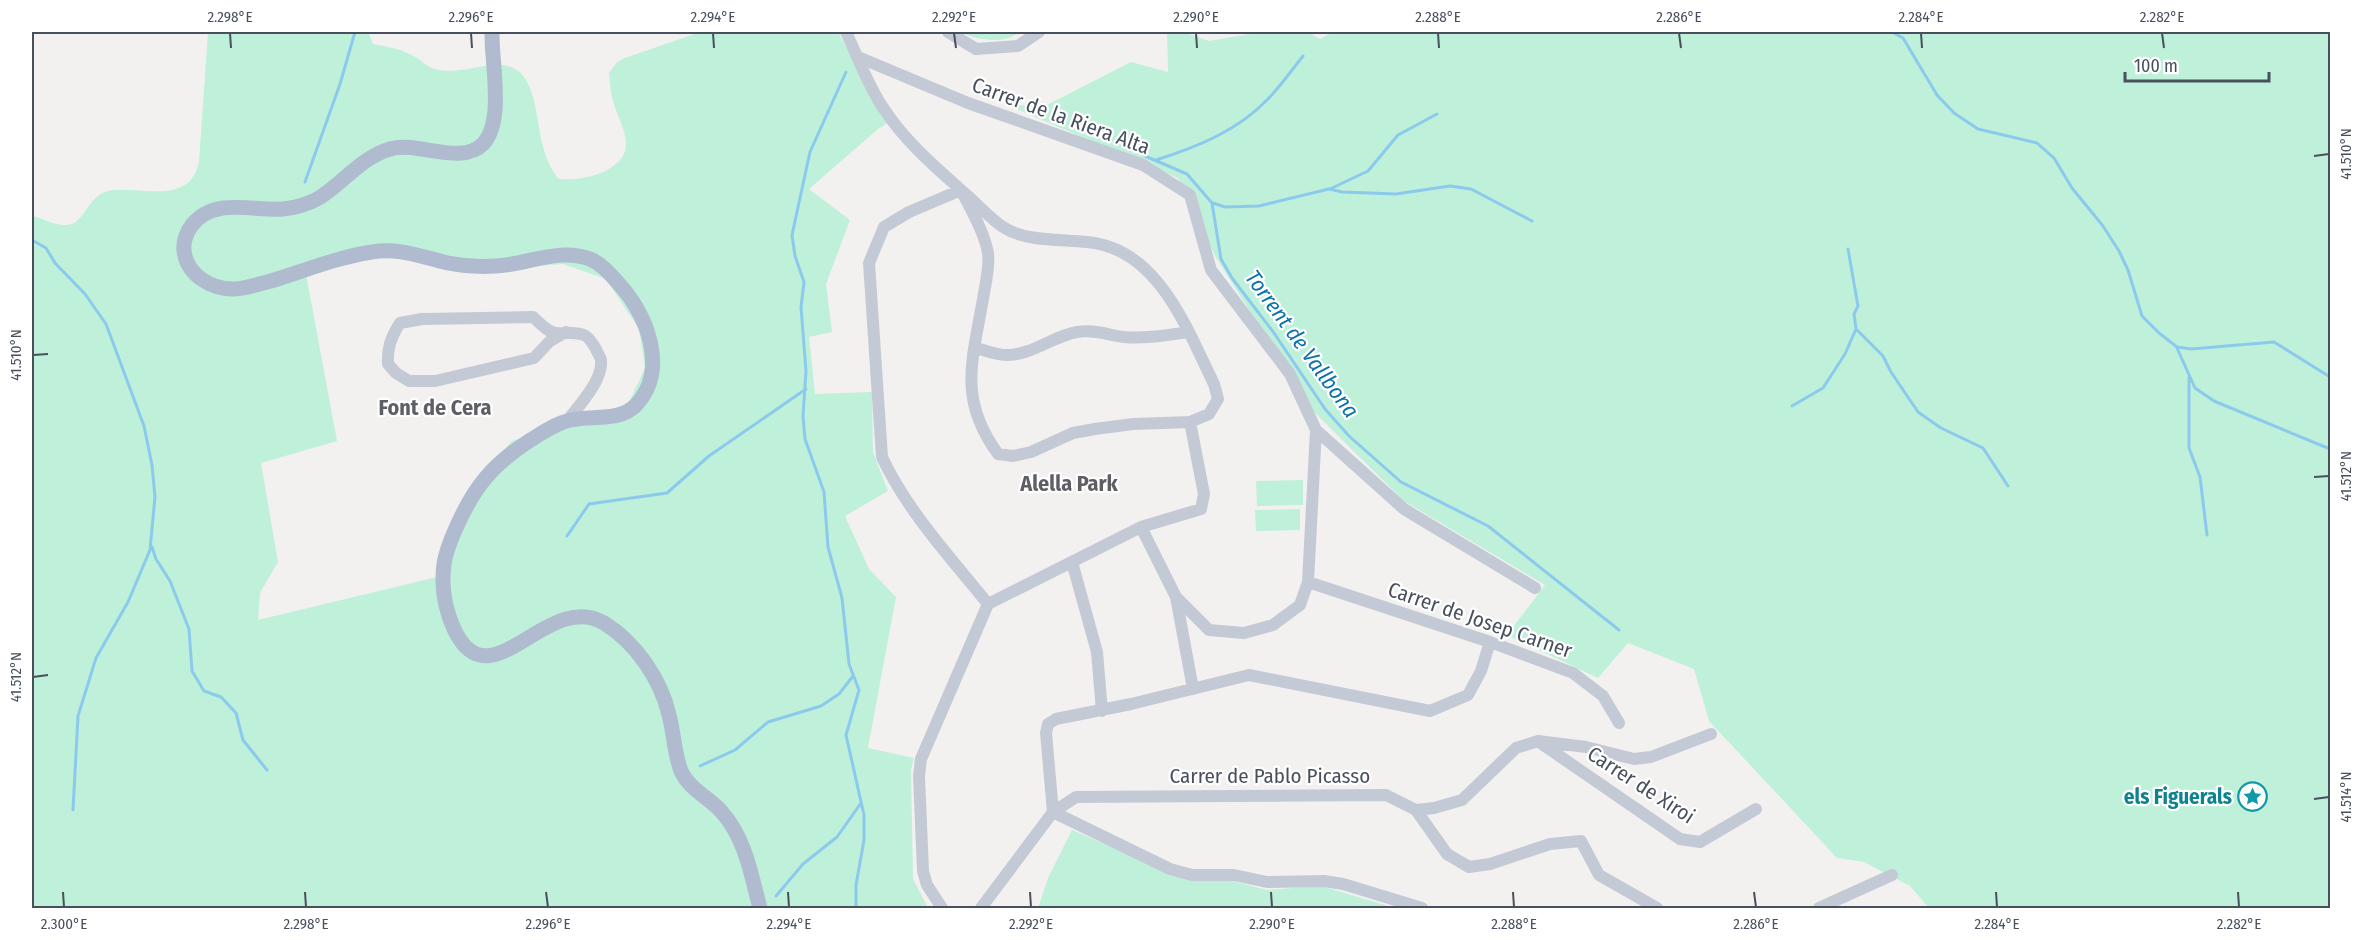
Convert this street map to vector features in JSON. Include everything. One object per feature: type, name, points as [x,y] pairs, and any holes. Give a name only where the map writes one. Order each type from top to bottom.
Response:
[{"type":"main road","points":[[492,32],[494,120],[488,136],[476,149],[459,153],[405,147],[392,149],[372,157],[319,198],[296,207],[271,209],[233,207],[208,211],[187,231],[185,256],[192,270],[205,282],[216,287],[235,289],[385,250],[478,266],[573,255],[590,259],[606,270],[627,292],[646,324],[651,348],[650,377],[642,397],[628,412],[567,421],[547,430],[507,456],[482,479],[449,543],[444,561],[444,593],[450,618],[460,642],[479,655],[488,656],[506,651],[556,621],[574,615],[584,615],[604,623],[630,645],[642,659],[662,693],[668,709],[679,765],[685,778],[691,786],[718,808],[736,832],[750,866],[760,909]]},
{"type":"street","points":[[846,32],[889,116],[933,165],[1003,227],[1019,235],[1100,243],[1130,256],[1155,279],[1173,301],[1214,384],[1218,399],[1209,414],[1190,422],[1133,424],[1073,433],[1031,452],[1013,456],[998,454],[985,436],[973,408],[970,376],[988,256],[982,233],[961,190]]},
{"type":"street","points":[[948,32],[976,49],[1018,46],[1039,32]]},
{"type":"street","name":"Carrer de la Riera Alta","points":[[858,57],[968,103],[1143,165],[1190,195],[1211,270],[1290,374],[1316,430],[1308,582]]},
{"type":"street","points":[[961,190],[909,212],[884,227],[869,263],[882,457],[891,476],[928,529],[988,604]]},
{"type":"street","points":[[566,333],[550,341],[534,358],[435,381],[409,381],[396,373],[388,364],[387,350],[400,323],[422,319],[533,317],[547,330],[555,333],[566,333],[585,335],[593,343],[601,360],[600,371],[585,399],[567,421]]},
{"type":"street","points":[[975,348],[1006,355],[1034,349],[1061,335],[1079,331],[1101,332],[1123,337],[1156,337],[1189,332]]},
{"type":"street","points":[[942,909],[927,885],[923,871],[919,776],[921,759],[988,604],[1141,527],[1201,509],[1203,495],[1190,422]]},
{"type":"street","points":[[1316,430],[1404,509],[1535,588]]},
{"type":"street","points":[[1141,527],[1176,597],[1193,689]]},
{"type":"street","points":[[1072,562],[1097,652],[1102,711]]},
{"type":"street","points":[[1176,597],[1209,630],[1244,633],[1273,625],[1300,605],[1308,582]]},
{"type":"street","name":"Carrer de Josep Carner","points":[[1308,582],[1490,642],[1573,674],[1603,696],[1618,723]]},
{"type":"street","points":[[981,909],[1053,812],[1046,733],[1048,724],[1056,719],[1102,711],[1249,675],[1430,711],[1468,694],[1481,671],[1490,642]]},
{"type":"street","points":[[1657,909],[1599,875],[1581,841],[1550,844],[1490,864],[1469,867],[1447,854],[1416,810],[1434,808],[1462,800],[1516,748],[1539,741],[1586,747],[1634,759],[1651,757],[1711,734]]},
{"type":"street","name":"Carrer de Xiroi","points":[[1539,741],[1680,839],[1700,842],[1756,809]]},
{"type":"street","name":"Carrer de Pablo Picasso","points":[[1053,812],[1076,797],[1309,795],[1386,795],[1416,810]]},
{"type":"street","points":[[1053,812],[1170,869],[1192,875],[1234,875],[1267,882],[1324,881],[1343,884],[1422,909]]},
{"type":"street","points":[[1819,909],[1892,875]]},
{"type":"green space","points":[[208,32],[368,32],[373,44],[406,52],[432,68],[446,71],[504,65],[516,69],[526,79],[533,97],[541,140],[548,161],[559,179],[565,179],[582,178],[605,171],[617,164],[623,155],[626,147],[625,137],[612,97],[609,73],[617,62],[700,32],[838,32],[887,123],[809,189],[850,220],[826,284],[832,332],[809,337],[815,394],[872,392],[873,452],[888,491],[845,516],[869,569],[896,597],[868,748],[914,758],[911,770],[913,879],[928,908],[32,908],[32,216],[67,225],[78,220],[95,198],[108,191],[162,191],[185,185],[194,176],[199,162]],"holes":[[[378,256],[478,270],[563,264],[606,279],[639,329],[645,368],[628,404],[512,441],[484,471],[437,577],[258,620],[260,593],[278,562],[261,463],[337,441],[306,274]]]},
{"type":"green space","points":[[960,32],[1020,32],[1006,39],[990,40]]},
{"type":"green space","points":[[1167,32],[1183,32],[1209,41],[1261,32],[1308,32],[1320,39],[1333,32],[2330,32],[2330,908],[1929,908],[1910,886],[1864,862],[1837,858],[1709,721],[1694,669],[1628,643],[1598,678],[1507,635],[1545,585],[1404,501],[1313,411],[1215,256],[1178,178],[1007,105],[1045,106],[1131,62],[1168,72]]},
{"type":"green space","points":[[1303,480],[1303,505],[1257,506],[1256,481]]},
{"type":"green space","points":[[1300,509],[1300,530],[1256,531],[1255,510]]},
{"type":"green space","points":[[1072,830],[1192,881],[1233,881],[1267,890],[1321,886],[1395,908],[1038,908],[1048,878]]},
{"type":"waterway","points":[[305,182],[340,84],[355,32]]},
{"type":"waterway","points":[[1892,32],[1903,38],[1937,95],[1954,113],[1978,129],[2037,143],[2054,158],[2072,188],[2103,226],[2119,251],[2128,270],[2142,316],[2159,333],[2177,347],[2191,349],[2274,342],[2330,377]]},
{"type":"waterway","points":[[1156,160],[1216,137],[1243,121],[1272,95],[1303,56]]},
{"type":"waterway","points":[[846,72],[810,152],[792,235],[795,256],[804,282],[801,307],[806,371],[803,416],[805,439],[824,492],[828,547],[842,598],[849,664],[859,690],[846,735],[864,815],[864,840],[856,885],[856,908]]},
{"type":"waterway","points":[[1330,189],[1368,171],[1398,135],[1437,114]]},
{"type":"waterway","name":"Torrent de Vallbona","points":[[1145,156],[1187,174],[1212,203],[1221,259],[1232,278],[1274,333],[1325,409],[1349,436],[1401,482],[1488,526],[1619,630]]},
{"type":"waterway","points":[[1213,203],[1225,207],[1259,206],[1329,189],[1342,192],[1396,194],[1450,186],[1471,189],[1532,221]]},
{"type":"waterway","points":[[32,240],[46,248],[55,263],[85,294],[106,324],[144,426],[152,465],[155,497],[150,550],[128,602],[96,658],[78,716],[73,810]]},
{"type":"waterway","points":[[1848,249],[1858,306],[1854,314],[1856,329],[1883,356],[1918,412],[1941,428],[1983,448],[2008,486]]},
{"type":"waterway","points":[[1792,406],[1823,388],[1845,354],[1856,329]]},
{"type":"waterway","points":[[2177,348],[2195,388],[2214,401],[2330,449]]},
{"type":"waterway","points":[[2189,377],[2189,448],[2200,477],[2207,535]]},
{"type":"waterway","points":[[567,536],[589,504],[667,493],[709,456],[806,389]]},
{"type":"waterway","points":[[152,547],[156,559],[170,581],[189,629],[192,671],[204,691],[221,697],[236,713],[243,740],[267,770]]},
{"type":"waterway","points":[[700,766],[735,750],[768,722],[821,706],[839,694],[853,676]]},
{"type":"waterway","points":[[776,896],[803,864],[837,837],[861,803]]},
{"type":"place","name":"els Figuerals","points":[[2253,797]]},
{"type":"district","name":"Font de Cera","points":[[435,407]]},
{"type":"district","name":"Alella Park","points":[[1069,483]]}]
